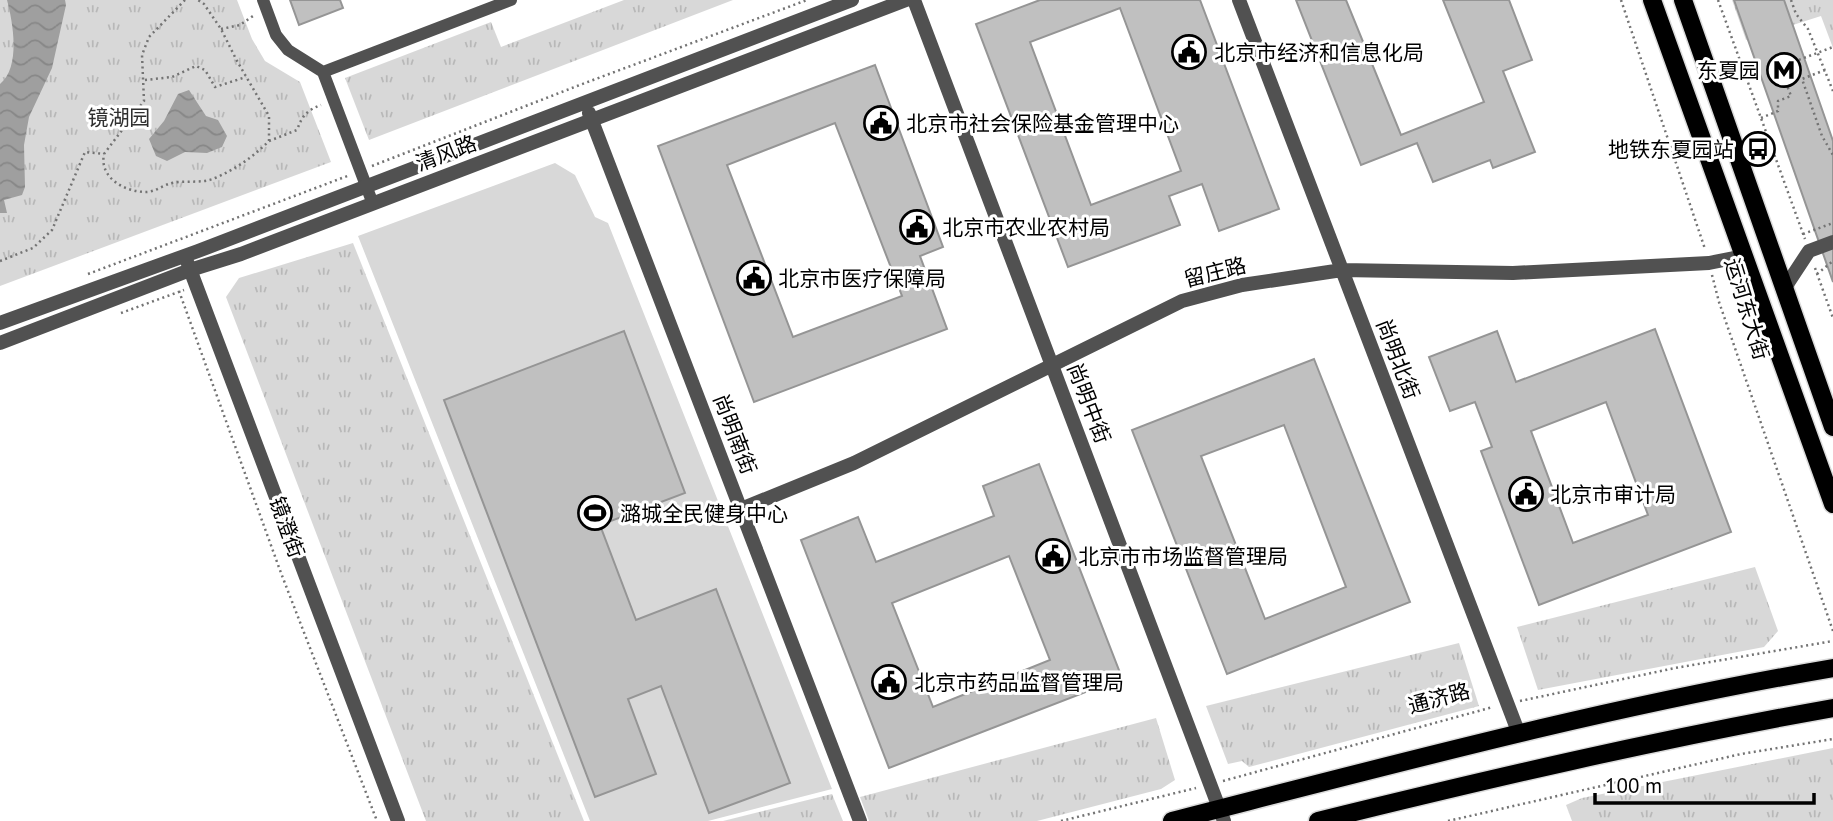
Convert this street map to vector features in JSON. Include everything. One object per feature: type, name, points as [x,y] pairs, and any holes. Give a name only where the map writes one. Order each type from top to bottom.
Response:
[{"type":"main road","name":"运河东大街","points":[[1652,0],[1833,504]]},
{"type":"main road","name":"运河东大街","points":[[1683,0],[1833,427]]},
{"type":"main road","points":[[1172,821],[1222,815],[1519,734],[1721,687],[1833,668]]},
{"type":"main road","points":[[1318,821],[1535,768],[1833,708]]},
{"type":"street","points":[[323,72],[511,0]]},
{"type":"street","name":"清风路","points":[[0,323],[186,256],[852,0]]},
{"type":"street","name":"清风路","points":[[0,343],[906,0]]},
{"type":"street","name":"尚明中街","points":[[914,0],[1222,815]]},
{"type":"street","name":"尚明北街","points":[[1239,0],[1519,734]]},
{"type":"street","points":[[265,3],[276,35],[288,50],[323,72],[373,204]]},
{"type":"street","name":"尚明南街","points":[[585,102],[860,821]]},
{"type":"street","points":[[1784,289],[1809,251],[1833,242]]},
{"type":"street","name":"镜澄街","points":[[186,256],[398,821]]},
{"type":"street","name":"留庄路","points":[[741,509],[854,463],[1181,301],[1242,285],[1342,270],[1513,274],[1709,263],[1744,256]]},
{"type":"path","points":[[185,0],[149,37],[142,55],[144,101],[104,154],[102,163],[109,177],[128,189],[149,192],[173,183],[212,180],[233,170],[269,141],[297,130],[302,117],[310,108],[334,101]]},
{"type":"path","points":[[198,0],[204,4],[221,29],[269,116],[269,141]]},
{"type":"path","name":"清风路","points":[[87,275],[807,0]]},
{"type":"path","name":"运河东大街","points":[[1620,0],[1702,235],[1719,302],[1833,631]]},
{"type":"path","points":[[1718,0],[1833,318]]},
{"type":"path","points":[[1791,0],[1796,15],[1808,29],[1819,52],[1833,91]]},
{"type":"path","points":[[221,29],[240,24],[265,3]]},
{"type":"path","points":[[1761,118],[1778,111],[1778,101],[1791,96],[1780,67],[1833,47]]},
{"type":"path","points":[[145,80],[172,77],[196,66],[205,70],[215,87],[246,77]]},
{"type":"path","points":[[1825,70],[1802,79],[1822,136],[1833,155]]},
{"type":"path","points":[[0,261],[33,248],[52,230],[85,152],[104,154]]},
{"type":"path","points":[[1803,234],[1833,223]]},
{"type":"path","points":[[162,246],[167,262]]},
{"type":"path","points":[[1817,274],[1833,261]]},
{"type":"path","name":"镜澄街","points":[[173,277],[281,573],[377,821]]},
{"type":"path","name":"通济路","points":[[1061,821],[1210,785],[1507,704],[1675,668],[1833,641]]},
{"type":"path","points":[[1448,821],[1741,754],[1833,739]]},
{"type":"green space","name":"镜湖园","points":[[0,0],[237,0],[252,39],[265,61],[300,82],[331,162],[0,286]]},
{"type":"green space","points":[[624,0],[733,0],[369,140],[345,78],[491,22],[501,47]]},
{"type":"green space","points":[[1732,0],[1833,0],[1833,48],[1821,16],[1746,40]]},
{"type":"green space","name":"潞城全民健身中心","points":[[555,163],[575,175],[595,217],[608,223],[832,789],[708,821],[590,821],[358,236]]},
{"type":"green space","points":[[353,243],[584,821],[426,821],[226,297],[239,278]]},
{"type":"green space","points":[[1755,567],[1778,631],[1764,647],[1538,690],[1517,627]]},
{"type":"green space","points":[[1459,643],[1479,706],[1249,767],[1242,761],[1228,764],[1206,706]]},
{"type":"green space","points":[[1156,718],[1175,780],[1161,789],[1037,821],[869,821],[860,797]]},
{"type":"green space","points":[[1833,748],[1833,821],[1572,821],[1566,805],[1582,798]]},
{"type":"green space","points":[[832,794],[843,821],[723,821]]},
{"type":"water","points":[[7,0],[65,0],[66,5],[52,68],[29,117],[24,145],[25,187],[22,195],[4,200],[7,213],[0,213],[0,84],[11,67],[14,44]]},
{"type":"water","points":[[189,90],[206,116],[218,120],[227,136],[222,147],[207,153],[185,152],[167,161],[156,156],[149,139],[164,121],[178,94]]},
{"type":"building","points":[[290,0],[340,0],[343,8],[299,25]]},
{"type":"building","points":[[1040,0],[1200,0],[1279,209],[1219,231],[1202,184],[1169,196],[1180,225],[1068,267],[976,24]],"holes":[[[1120,8],[1181,171],[1091,205],[1030,42]]]},
{"type":"building","points":[[1296,0],[1346,0],[1401,135],[1484,102],[1443,0],[1509,0],[1532,60],[1503,71],[1535,152],[1493,168],[1490,160],[1433,182],[1417,143],[1361,165]]},
{"type":"building","name":"东夏园","points":[[1734,0],[1784,0],[1833,141],[1833,282]]},
{"type":"building","points":[[875,65],[943,247],[920,256],[947,329],[754,402],[658,146]],"holes":[[[835,123],[902,296],[793,337],[727,165]]]},
{"type":"building","points":[[1655,329],[1731,532],[1539,605],[1481,451],[1492,447],[1475,402],[1450,411],[1429,357],[1497,331],[1516,382]],"holes":[[[1606,402],[1648,515],[1573,543],[1531,431]]]},
{"type":"building","points":[[624,331],[685,493],[600,525],[636,620],[716,589],[790,783],[709,813],[661,686],[628,699],[656,774],[595,797],[444,400]]},
{"type":"building","points":[[1314,359],[1410,602],[1227,674],[1132,430]],"holes":[[[1284,425],[1346,587],[1265,619],[1201,456]]]},
{"type":"building","points":[[1039,464],[1122,678],[889,768],[801,540],[858,517],[876,562],[994,516],[983,486]],"holes":[[[1009,556],[1050,660],[933,707],[892,603]]]},
{"type":"place","name":"北京市经济和信息化局","points":[[1189,52]]},
{"type":"place","name":"东夏园","points":[[1784,70]]},
{"type":"place","name":"北京市社会保险基金管理中心","points":[[881,123]]},
{"type":"place","name":"地铁东夏园站","points":[[1758,149]]},
{"type":"place","name":"北京市农业农村局","points":[[917,227]]},
{"type":"place","name":"北京市医疗保障局","points":[[754,278]]},
{"type":"place","name":"北京市审计局","points":[[1526,494]]},
{"type":"place","name":"潞城全民健身中心","points":[[595,513]]},
{"type":"place","name":"北京市市场监督管理局","points":[[1053,556]]},
{"type":"place","name":"北京市药品监督管理局","points":[[889,682]]}]
